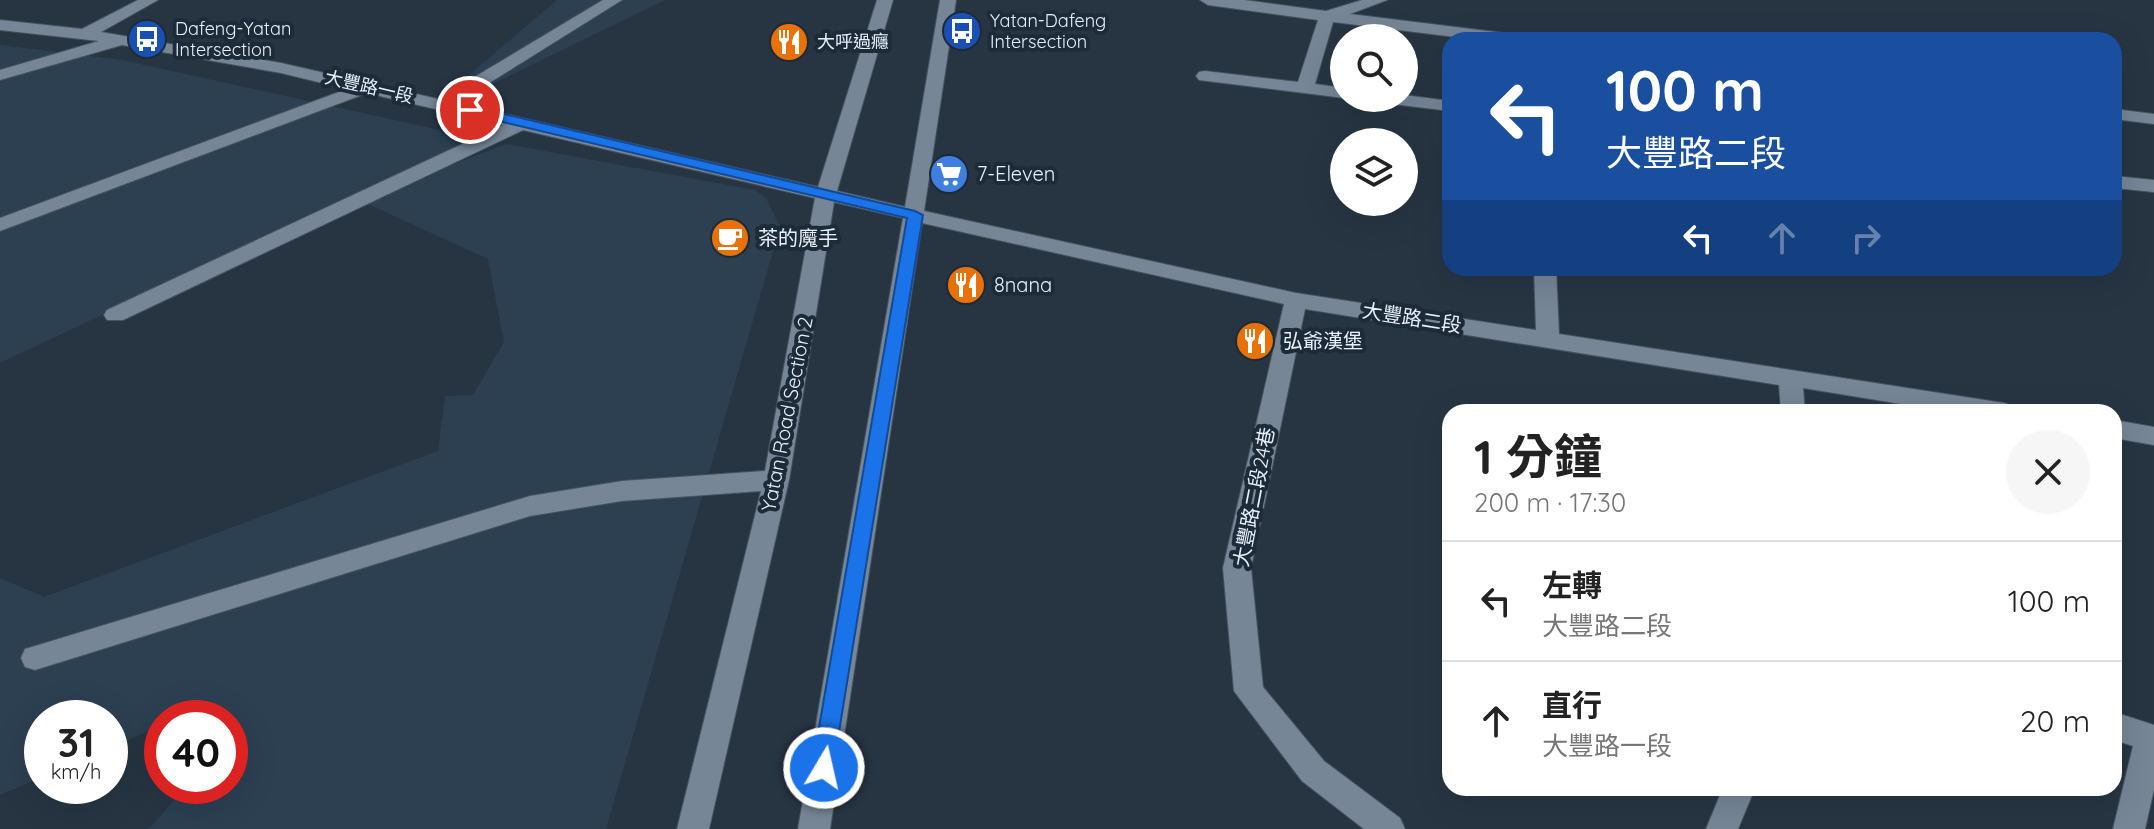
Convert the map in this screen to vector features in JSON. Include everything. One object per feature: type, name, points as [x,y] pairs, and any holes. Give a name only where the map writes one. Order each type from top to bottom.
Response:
[{"type":"street","points":[[85,34],[150,0]]},
{"type":"street","points":[[443,104],[614,0]]},
{"type":"street","name":"Yatan Road Section 2","points":[[693,829],[776,480],[826,194],[885,0]]},
{"type":"street","points":[[814,829],[948,0]]},
{"type":"street","points":[[1208,0],[1456,32]]},
{"type":"street","points":[[1327,16],[1379,0]]},
{"type":"street","points":[[1305,88],[1327,16]]},
{"type":"street","name":"大豐路一段","points":[[0,25],[85,34],[281,68],[826,194]]},
{"type":"street","points":[[0,75],[122,40]]},
{"type":"street","points":[[1205,76],[1330,91]]},
{"type":"street","points":[[0,225],[368,87]]},
{"type":"street","points":[[1418,102],[1442,105]]},
{"type":"street","points":[[2122,115],[2154,119]]},
{"type":"street","points":[[115,315],[524,122]]},
{"type":"street","points":[[2122,183],[2154,186]]},
{"type":"street","name":"大豐路二段","points":[[826,194],[1296,300],[1954,404]]},
{"type":"street","points":[[1545,276],[1548,339]]},
{"type":"street","name":"大豐路二段24巷","points":[[1296,300],[1237,568],[1249,691],[1313,771],[1389,829]]},
{"type":"street","points":[[1790,378],[1792,404]]},
{"type":"street","points":[[2122,430],[2154,436]]},
{"type":"street","points":[[35,658],[530,506],[622,491],[776,480]]},
{"type":"street","points":[[2122,729],[2152,738],[2129,829]]},
{"type":"street","points":[[1722,829],[1736,796]]},
{"type":"shaded area","points":[[557,0],[665,0],[470,95],[450,91]]},
{"type":"shaded area","points":[[0,45],[122,60],[476,138],[0,363]]},
{"type":"shaded area","points":[[506,144],[755,190],[766,198],[780,227],[606,829],[149,829],[171,804],[248,804],[248,700],[144,700],[144,733],[128,740],[128,700],[24,700],[24,785],[0,795],[0,578],[44,597],[438,451],[445,396],[473,395],[504,342],[488,259],[359,200]]},
{"type":"place","name":"Yatan-Dafeng Intersection","points":[[962,31]]},
{"type":"place","name":"Dafeng-Yatan Intersection","points":[[147,39]]},
{"type":"place","name":"大呼過癮","points":[[789,42]]},
{"type":"place","name":"7-Eleven","points":[[949,174]]},
{"type":"place","name":"茶的魔手","points":[[730,238]]},
{"type":"place","name":"8nana","points":[[966,285]]},
{"type":"place","name":"弘爺漢堡","points":[[1255,341]]},
{"type":"route","points":[[470,110],[915,215],[824,768]]}]
